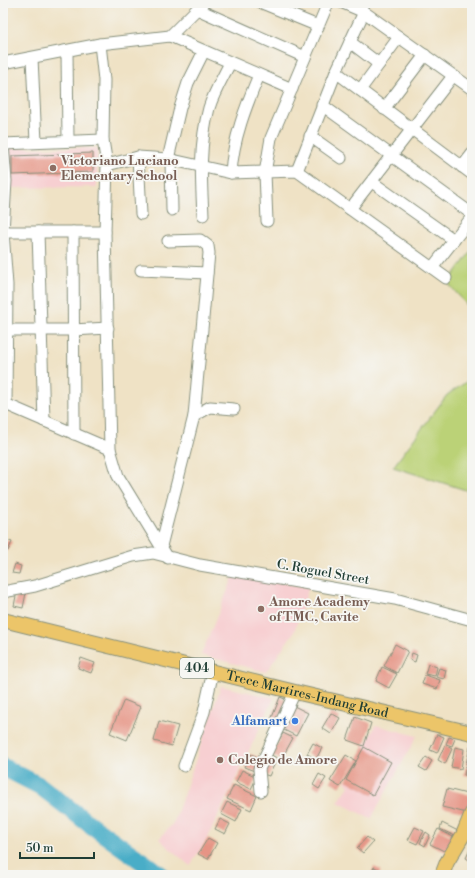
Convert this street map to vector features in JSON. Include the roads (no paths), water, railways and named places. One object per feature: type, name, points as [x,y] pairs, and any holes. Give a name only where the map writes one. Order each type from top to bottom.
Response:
[{"type":"main road","name":"Trece Martires-Indang Road","points":[[3,620],[295,692],[472,733]]},
{"type":"main road","points":[[442,875],[447,862],[464,835],[472,813]]},
{"type":"street","points":[[262,3],[318,26]]},
{"type":"street","points":[[267,220],[264,173],[271,138],[328,3]]},
{"type":"street","points":[[343,3],[364,12],[472,89]]},
{"type":"street","points":[[170,36],[200,6],[305,57]]},
{"type":"street","points":[[297,171],[322,105],[364,12]]},
{"type":"street","points":[[3,63],[100,44],[170,36],[292,89]]},
{"type":"street","points":[[360,90],[399,37]]},
{"type":"street","points":[[350,42],[379,64]]},
{"type":"street","points":[[100,44],[104,80],[103,140],[107,164],[105,232],[110,449],[118,476],[168,558]]},
{"type":"street","points":[[67,51],[68,141]]},
{"type":"street","points":[[172,210],[169,159],[180,108],[188,83],[204,51]]},
{"type":"street","points":[[384,109],[425,56]]},
{"type":"street","points":[[32,58],[36,142]]},
{"type":"street","points":[[203,215],[200,165],[203,137],[210,106],[230,62]]},
{"type":"street","points":[[336,72],[472,174]]},
{"type":"street","points":[[231,173],[232,161],[240,126],[259,75]]},
{"type":"street","points":[[350,209],[453,76]]},
{"type":"street","points":[[322,105],[472,216],[432,268]]},
{"type":"street","points":[[310,136],[341,158]]},
{"type":"street","points":[[103,140],[3,144],[3,232],[7,330],[4,404],[110,449]]},
{"type":"street","points":[[462,167],[472,154]]},
{"type":"street","points":[[107,164],[138,157],[169,159],[231,173],[297,171],[446,278]]},
{"type":"street","points":[[138,157],[141,214]]},
{"type":"street","points":[[372,182],[454,240]]},
{"type":"street","points":[[3,232],[105,232]]},
{"type":"street","points":[[38,232],[44,421]]},
{"type":"street","points":[[73,232],[74,434]]},
{"type":"street","points":[[160,546],[194,416],[209,253],[205,243],[200,240],[168,241]]},
{"type":"street","points":[[141,270],[207,274]]},
{"type":"street","points":[[7,330],[40,331],[108,328]]},
{"type":"street","points":[[194,416],[210,407],[234,409]]},
{"type":"street","name":"C. Roguel Street","points":[[3,592],[35,586],[133,556],[152,553],[168,558],[395,599],[472,620]]},
{"type":"street","points":[[184,766],[204,712],[213,672]]},
{"type":"street","points":[[261,791],[259,769],[295,692]]},
{"type":"waterway","points":[[3,767],[40,786],[84,820],[161,875]]},
{"type":"place","name":"Victoriano Luciano Elementary School","points":[[53,168]]},
{"type":"place","name":"Amore Academy of TMC, Cavite","points":[[261,609]]},
{"type":"place","name":"Alfamart","points":[[295,721]]},
{"type":"place","name":"Colegio de Amore","points":[[220,760]]}]
